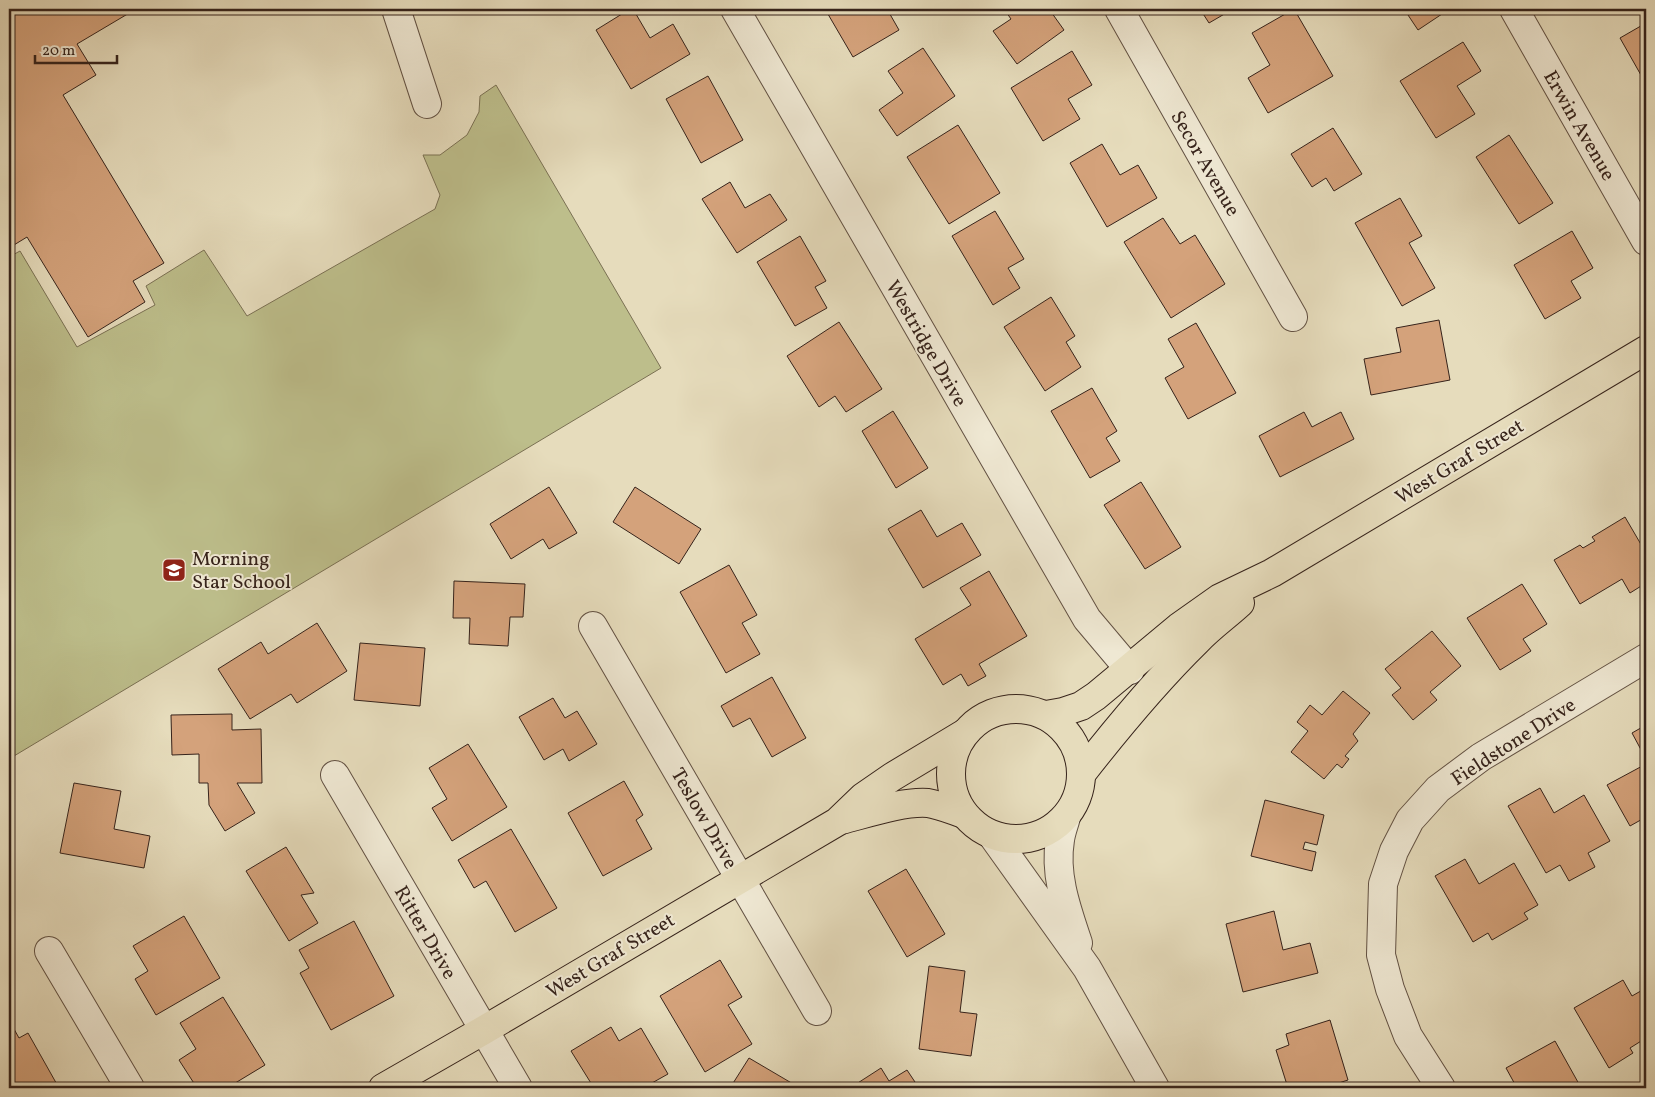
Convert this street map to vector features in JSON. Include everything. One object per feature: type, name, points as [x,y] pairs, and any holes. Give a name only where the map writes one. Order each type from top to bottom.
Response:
[{"type":"main road","name":"West Graf Street","points":[[1046,715],[1081,706],[1130,670],[1179,627],[1220,598],[1272,573],[1646,350]]},
{"type":"main road","name":"West Graf Street","points":[[1082,773],[1152,687],[1198,639],[1272,573]]},
{"type":"main road","points":[[1010,709],[1028,709],[1046,715],[1060,725],[1072,739],[1080,755],[1082,773],[1080,789],[1075,804],[1066,817],[1054,828],[1024,839],[1007,839],[992,835],[977,827],[964,814],[956,799],[951,782],[956,748],[965,733],[978,721],[993,713],[1010,709]]},
{"type":"main road","name":"West Graf Street","points":[[383,1088],[837,822],[871,792],[892,777],[965,733]]},
{"type":"main road","name":"West Graf Street","points":[[837,822],[902,805],[926,803],[946,807],[964,814]]},
{"type":"street","points":[[396,9],[427,104]]},
{"type":"street","name":"Westridge Drive","points":[[735,9],[1087,619],[1130,670]]},
{"type":"street","name":"Secor Avenue","points":[[1119,9],[1293,316]]},
{"type":"street","name":"Erwin Avenue","points":[[1514,9],[1646,241]]},
{"type":"street","name":"Teslow Drive","points":[[593,626],[817,1011]]},
{"type":"street","name":"Fieldstone Drive","points":[[1441,1088],[1408,1036],[1390,990],[1381,955],[1383,884],[1394,851],[1410,820],[1438,789],[1482,757],[1646,658]]},
{"type":"street","name":"Ritter Drive","points":[[335,775],[518,1088]]},
{"type":"street","points":[[1066,817],[1060,840],[1058,861],[1061,886],[1087,968]]},
{"type":"street","points":[[992,835],[1087,968],[1155,1088]]},
{"type":"street","points":[[49,951],[130,1088]]},
{"type":"green space","name":"Morning Star School","points":[[496,85],[661,368],[9,759],[9,257],[20,251],[77,347],[155,305],[146,286],[204,250],[247,316],[435,209],[440,195],[423,155],[440,155],[467,135],[479,112],[480,96]]},
{"type":"building","points":[[9,9],[136,9],[77,44],[96,75],[63,95],[164,263],[133,281],[145,302],[88,337],[27,237],[9,248]]},
{"type":"building","points":[[633,9],[650,38],[673,24],[690,54],[631,89],[596,30]]},
{"type":"building","points":[[825,9],[887,9],[899,30],[853,57]]},
{"type":"building","points":[[1004,9],[1049,9],[1064,30],[1017,64],[993,31],[1011,19]]},
{"type":"building","points":[[1200,9],[1233,9],[1209,23]]},
{"type":"building","points":[[1294,9],[1333,76],[1268,113],[1248,78],[1270,65],[1252,33]]},
{"type":"building","points":[[1404,9],[1438,9],[1442,14],[1418,30]]},
{"type":"building","points":[[1646,23],[1646,84],[1620,38]]},
{"type":"building","points":[[1463,42],[1481,71],[1457,86],[1475,114],[1436,138],[1400,81]]},
{"type":"building","points":[[923,48],[955,96],[897,136],[879,110],[903,93],[888,71]]},
{"type":"building","points":[[1072,51],[1092,85],[1068,99],[1080,119],[1043,141],[1011,88]]},
{"type":"building","points":[[708,76],[743,140],[701,163],[666,99]]},
{"type":"building","points":[[958,125],[1000,193],[949,224],[907,157]]},
{"type":"building","points":[[1333,128],[1362,174],[1334,191],[1326,178],[1312,187],[1291,154]]},
{"type":"building","points":[[1509,135],[1553,203],[1519,224],[1476,157]]},
{"type":"building","points":[[1102,144],[1120,175],[1138,165],[1157,198],[1107,227],[1070,163]]},
{"type":"building","points":[[730,182],[745,208],[770,194],[787,220],[737,253],[702,199]]},
{"type":"building","points":[[1400,198],[1422,236],[1409,243],[1435,288],[1402,306],[1355,223]]},
{"type":"building","points":[[995,211],[1024,259],[1008,268],[1020,288],[993,305],[952,236]]},
{"type":"building","points":[[1163,218],[1180,244],[1195,235],[1225,284],[1171,318],[1124,242]]},
{"type":"building","points":[[1572,231],[1593,268],[1571,281],[1581,298],[1545,319],[1514,265]]},
{"type":"building","points":[[800,236],[826,281],[815,287],[827,308],[795,326],[757,262]]},
{"type":"building","points":[[1051,297],[1075,336],[1066,342],[1081,367],[1045,391],[1004,327]]},
{"type":"building","points":[[1439,320],[1450,380],[1371,395],[1364,359],[1401,352],[1396,328]]},
{"type":"building","points":[[839,322],[882,389],[846,412],[835,396],[819,407],[787,356]]},
{"type":"building","points":[[1196,323],[1236,393],[1188,419],[1165,378],[1184,367],[1168,339]]},
{"type":"building","points":[[1092,388],[1117,431],[1106,438],[1120,461],[1090,478],[1051,411]]},
{"type":"building","points":[[893,411],[928,468],[896,488],[862,431]]},
{"type":"building","points":[[1304,412],[1312,427],[1341,412],[1354,439],[1280,477],[1259,436]]},
{"type":"building","points":[[1141,482],[1181,547],[1145,569],[1104,505]]},
{"type":"building","points":[[549,487],[577,533],[549,549],[543,539],[511,559],[490,524]]},
{"type":"building","points":[[635,487],[701,529],[679,564],[613,522]]},
{"type":"building","points":[[921,510],[937,537],[962,523],[981,555],[923,588],[888,529]]},
{"type":"building","points":[[1625,517],[1646,553],[1646,583],[1630,593],[1622,579],[1580,604],[1554,560],[1580,545],[1583,548],[1595,541],[1592,537]]},
{"type":"building","points":[[729,565],[757,615],[742,623],[760,654],[726,673],[680,592]]},
{"type":"building","points":[[989,571],[1027,636],[979,664],[986,676],[968,686],[961,674],[943,685],[915,639],[971,605],[960,588]]},
{"type":"building","points":[[454,581],[525,584],[523,617],[510,617],[508,646],[469,644],[470,618],[453,618]]},
{"type":"building","points":[[1522,584],[1547,624],[1523,639],[1531,651],[1500,670],[1467,618]]},
{"type":"building","points":[[317,623],[347,671],[297,703],[291,694],[250,719],[218,669],[261,642],[268,654]]},
{"type":"building","points":[[1432,631],[1461,666],[1430,692],[1437,700],[1413,720],[1392,695],[1401,688],[1385,669]]},
{"type":"building","points":[[360,643],[425,648],[420,706],[354,700]]},
{"type":"building","points":[[772,677],[806,738],[772,757],[750,718],[733,727],[721,706]]},
{"type":"building","points":[[1343,691],[1370,713],[1353,734],[1358,741],[1345,756],[1349,759],[1342,768],[1337,764],[1324,779],[1291,752],[1308,731],[1297,722],[1310,705],[1322,715]]},
{"type":"building","points":[[553,698],[565,718],[577,711],[597,744],[569,761],[563,749],[544,760],[519,717]]},
{"type":"building","points":[[232,714],[232,730],[261,729],[262,783],[237,783],[255,813],[225,831],[209,805],[208,783],[199,783],[199,754],[172,755],[171,715]]},
{"type":"building","points":[[1646,725],[1646,759],[1632,733]]},
{"type":"building","points":[[468,744],[507,807],[452,841],[432,808],[447,799],[429,768]]},
{"type":"building","points":[[1646,764],[1646,817],[1630,826],[1607,785]]},
{"type":"building","points":[[624,781],[643,815],[636,820],[652,849],[603,876],[568,813]]},
{"type":"building","points":[[74,783],[121,791],[114,829],[150,836],[144,868],[60,853]]},
{"type":"building","points":[[1540,788],[1554,813],[1584,795],[1610,841],[1588,853],[1595,867],[1569,881],[1560,865],[1546,873],[1508,806]]},
{"type":"building","points":[[1265,800],[1324,815],[1317,845],[1305,842],[1303,849],[1316,852],[1312,871],[1251,856]]},
{"type":"building","points":[[511,829],[557,908],[515,932],[486,881],[474,888],[458,860]]},
{"type":"building","points":[[286,847],[314,893],[301,895],[318,923],[289,941],[246,871]]},
{"type":"building","points":[[1465,859],[1479,884],[1514,863],[1538,905],[1524,913],[1528,919],[1492,940],[1488,933],[1473,942],[1435,876]]},
{"type":"building","points":[[906,869],[945,934],[907,957],[868,891]]},
{"type":"building","points":[[1274,911],[1283,950],[1310,943],[1318,973],[1243,992],[1226,924]]},
{"type":"building","points":[[184,916],[220,978],[156,1015],[135,979],[148,971],[133,946]]},
{"type":"building","points":[[354,921],[394,996],[331,1030],[300,973],[309,968],[299,950]]},
{"type":"building","points":[[720,960],[742,997],[728,1005],[752,1044],[705,1072],[660,996]]},
{"type":"building","points":[[929,966],[965,971],[960,1012],[977,1014],[971,1056],[919,1049]]},
{"type":"building","points":[[1623,980],[1632,996],[1646,988],[1646,1038],[1630,1048],[1633,1053],[1609,1068],[1574,1008]]},
{"type":"building","points":[[223,997],[265,1065],[227,1088],[197,1088],[179,1060],[196,1049],[180,1023]]},
{"type":"building","points":[[9,1020],[19,1038],[28,1033],[59,1088],[9,1088]]},
{"type":"building","points":[[1330,1020],[1348,1080],[1323,1088],[1288,1088],[1276,1050],[1289,1045],[1286,1034]]},
{"type":"building","points":[[611,1027],[619,1041],[641,1028],[668,1074],[643,1088],[594,1088],[571,1051]]},
{"type":"building","points":[[1555,1041],[1579,1084],[1573,1088],[1517,1088],[1506,1068]]},
{"type":"building","points":[[749,1058],[800,1088],[730,1088]]},
{"type":"building","points":[[881,1068],[889,1081],[907,1070],[919,1088],[850,1088]]},
{"type":"place","name":"Morning Star School","points":[[174,570]]}]
